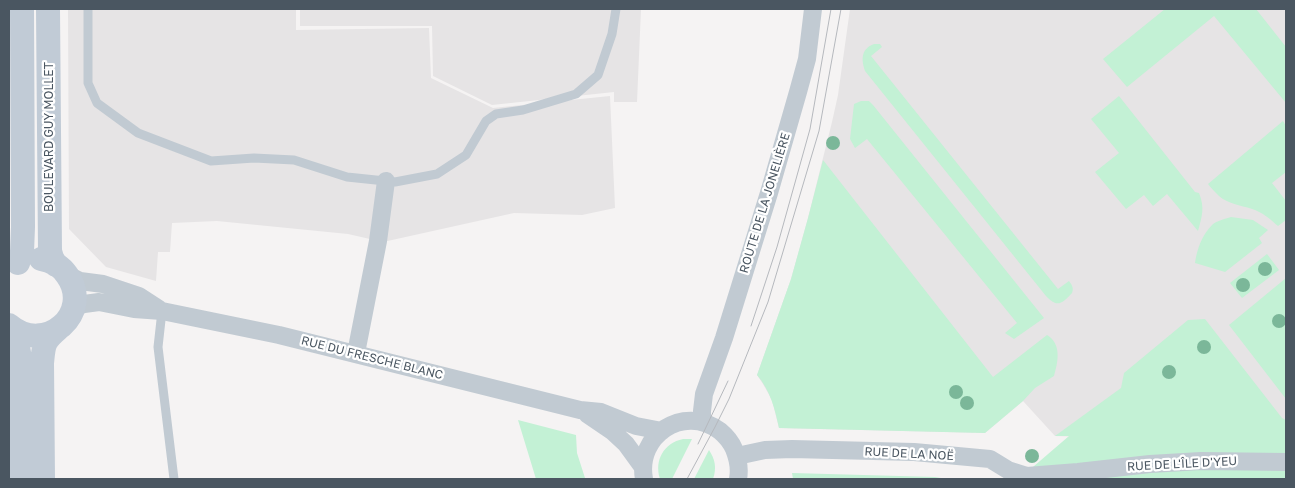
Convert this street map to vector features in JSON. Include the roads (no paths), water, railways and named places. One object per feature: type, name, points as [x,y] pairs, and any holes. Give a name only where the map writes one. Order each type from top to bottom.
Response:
[{"type":"main road","name":"BOULEVARD GUY MOLLET","points":[[14,266],[22,252],[24,227],[22,9]]},
{"type":"main road","name":"BOULEVARD GUY MOLLET","points":[[48,9],[50,251],[52,258],[71,282],[74,294],[65,320]]},
{"type":"main road","points":[[14,266],[35,259],[46,260],[61,268]]},
{"type":"main road","points":[[9,326],[22,334],[30,336],[44,335],[65,320]]},
{"type":"main road","points":[[43,479],[44,345],[65,320]]},
{"type":"main road","points":[[9,326],[18,348],[20,364],[22,479]]},
{"type":"street","name":"ROUTE DE LA JONELIÈRE","points":[[702,422],[704,394],[724,338],[783,147],[807,58],[813,9]]},
{"type":"street","points":[[356,354],[378,241],[386,181]]},
{"type":"street","name":"RUE DU FRESCHE BLANC","points":[[61,268],[72,277],[80,280],[103,284],[139,296],[162,311]]},
{"type":"street","name":"RUE DU FRESCHE BLANC","points":[[65,320],[78,306],[100,302],[134,309],[162,311],[279,335],[580,410],[601,412],[636,426],[662,431]]},
{"type":"street","name":"ROUTE DE LA JONELIÈRE","points":[[680,422],[704,394]]},
{"type":"street","name":"RUE DU FRESCHE BLANC","points":[[580,410],[626,444],[643,473]]},
{"type":"street","points":[[643,473],[646,450],[650,443],[662,431],[674,424],[688,421],[702,422],[725,435],[732,444],[737,456],[739,466],[738,479]]},
{"type":"street","name":"RUE DE LA NOË","points":[[737,456],[765,450],[792,449],[914,452],[990,459],[1008,470],[1028,476],[1078,472]]},
{"type":"street","name":"RUE DE L'ÎLE D'YEU","points":[[1078,472],[1150,464],[1202,461],[1286,462]]},
{"type":"lane","points":[[88,9],[88,83],[97,103],[138,133],[211,160],[254,158],[294,160],[347,177],[395,182],[438,174],[466,155],[486,121],[496,114],[523,110],[576,94],[598,75],[612,34],[616,9]]},
{"type":"lane","points":[[162,311],[158,347],[174,479]]},
{"type":"tram line","points":[[751,326],[777,247],[810,129],[831,9]]},
{"type":"tram line","points":[[687,479],[729,399],[768,302],[819,131],[841,9]]},
{"type":"tram line","points":[[698,444],[728,381]]}]
